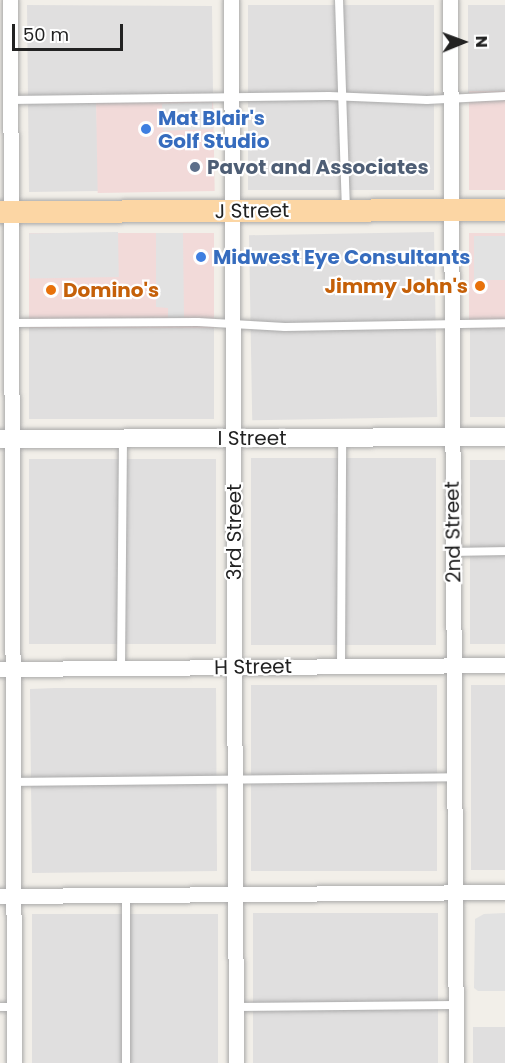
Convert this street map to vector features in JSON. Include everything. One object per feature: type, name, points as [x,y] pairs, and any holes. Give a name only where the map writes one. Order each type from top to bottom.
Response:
[{"type":"main road","name":"J Street","points":[[6,212],[505,210]]},
{"type":"street","points":[[10,0],[10,100],[6,212],[13,323],[6,439],[6,669],[12,782],[7,896],[7,1007],[14,1063]]},
{"type":"street","name":"3rd Street","points":[[231,0],[236,1063]]},
{"type":"street","name":"2nd Street","points":[[450,0],[456,1063]]},
{"type":"street","name":"I Street","points":[[6,439],[505,437]]},
{"type":"street","name":"H Street","points":[[6,669],[505,665]]},
{"type":"street","points":[[7,896],[505,892]]},
{"type":"lane","points":[[339,0],[346,210]]},
{"type":"lane","points":[[10,100],[341,96],[450,99],[505,96]]},
{"type":"lane","points":[[13,323],[232,325],[505,323]]},
{"type":"lane","points":[[341,665],[342,437]]},
{"type":"lane","points":[[122,668],[123,439]]},
{"type":"lane","points":[[453,552],[505,551]]},
{"type":"lane","points":[[12,782],[454,777]]},
{"type":"lane","points":[[126,895],[126,1063]]},
{"type":"lane","points":[[236,1007],[455,1005]]},
{"type":"shaded area","points":[[27,5],[212,6],[213,95],[96,96],[99,191],[29,192]]},
{"type":"shaded area","points":[[248,5],[434,5],[434,190],[248,190]]},
{"type":"shaded area","points":[[468,5],[505,5],[505,93],[468,93]]},
{"type":"shaded area","points":[[469,91],[505,91],[505,190],[469,190]]},
{"type":"shaded area","points":[[213,95],[215,191],[98,193],[96,97]]},
{"type":"shaded area","points":[[212,102],[213,129],[163,131],[162,104]]},
{"type":"shaded area","points":[[118,232],[119,277],[30,279],[29,234]]},
{"type":"shaded area","points":[[434,232],[437,417],[252,420],[249,235]]},
{"type":"shaded area","points":[[29,233],[214,233],[214,328],[29,328]]},
{"type":"shaded area","points":[[156,233],[183,233],[184,318],[168,319],[168,308],[156,307]]},
{"type":"shaded area","points":[[469,233],[505,233],[505,328],[469,328]]},
{"type":"shaded area","points":[[474,236],[505,236],[505,280],[474,280]]},
{"type":"shaded area","points":[[29,328],[214,328],[214,419],[29,419]]},
{"type":"shaded area","points":[[470,328],[505,328],[505,417],[470,417]]},
{"type":"shaded area","points":[[251,458],[436,458],[436,645],[251,645]]},
{"type":"shaded area","points":[[29,459],[216,459],[216,644],[29,644]]},
{"type":"shaded area","points":[[470,460],[505,460],[505,644],[470,644]]},
{"type":"shaded area","points":[[251,685],[437,685],[437,871],[251,871]]},
{"type":"shaded area","points":[[471,685],[505,685],[505,870],[471,870]]},
{"type":"shaded area","points":[[216,688],[217,871],[32,873],[30,689]]},
{"type":"shaded area","points":[[253,913],[438,913],[438,1063],[253,1063]]},
{"type":"shaded area","points":[[505,913],[505,991],[478,991],[474,988],[475,919],[484,914]]},
{"type":"shaded area","points":[[32,914],[218,914],[218,1063],[32,1063]]},
{"type":"shaded area","points":[[473,1027],[505,1027],[505,1063],[473,1063]]},
{"type":"place","name":"Mat Blair's Golf Studio","points":[[146,129]]},
{"type":"place","name":"Pavot and Associates","points":[[195,167]]},
{"type":"place","name":"Midwest Eye Consultants","points":[[201,257]]},
{"type":"place","name":"Jimmy John's","points":[[480,286]]},
{"type":"place","name":"Domino's","points":[[51,290]]}]
